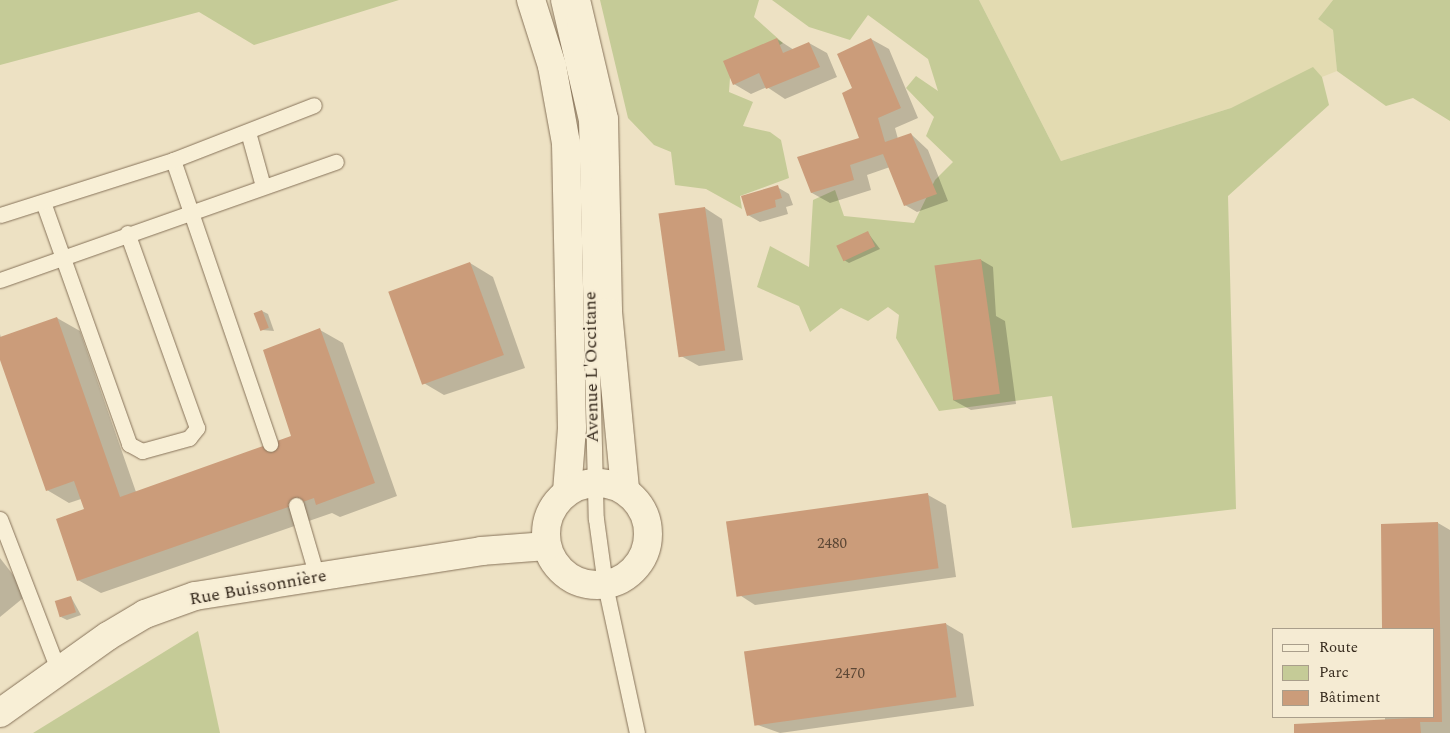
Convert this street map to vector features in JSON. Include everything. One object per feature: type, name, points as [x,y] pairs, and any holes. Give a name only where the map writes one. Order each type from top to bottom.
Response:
[{"type":"street","name":"Avenue L'Occitane","points":[[531,0],[552,66],[566,143],[572,428],[567,491]]},
{"type":"street","name":"Avenue L'Occitane","points":[[576,0],[604,119],[608,312],[625,490]]},
{"type":"street","points":[[593,480],[625,490],[644,515],[647,541],[629,576],[605,585],[581,583],[566,575],[555,565],[547,546],[551,513],[567,491],[593,480]]},
{"type":"street","name":"Rue Buissonnière","points":[[0,714],[58,669],[145,614],[195,596],[481,551],[547,546]]},
{"type":"lane","name":"Avenue L'Occitane","points":[[558,0],[586,120],[593,480],[605,585],[637,733]]},
{"type":"lane","points":[[0,215],[173,160],[314,105]]},
{"type":"lane","points":[[248,132],[263,186]]},
{"type":"lane","points":[[173,160],[270,444]]},
{"type":"lane","points":[[0,280],[190,210],[336,162]]},
{"type":"lane","points":[[43,202],[129,444],[142,451],[189,438],[197,428],[127,233]]},
{"type":"lane","points":[[296,505],[317,577]]},
{"type":"lane","points":[[0,519],[58,669]]},
{"type":"shaded area","points":[[979,0],[1333,0],[1318,19],[1333,30],[1337,71],[1322,77],[1313,68],[1231,108],[1061,161]]},
{"type":"green space","points":[[0,0],[399,0],[254,45],[199,12],[0,65]]},
{"type":"green space","points":[[600,0],[759,0],[754,17],[783,43],[730,78],[729,92],[753,102],[743,126],[770,132],[781,140],[789,178],[740,196],[742,209],[706,189],[675,185],[671,152],[654,145],[628,118]]},
{"type":"green space","points":[[772,0],[979,0],[1061,161],[1231,108],[1313,67],[1322,77],[1329,105],[1228,196],[1236,509],[1072,528],[1052,396],[939,411],[896,338],[899,315],[888,307],[868,321],[841,308],[810,332],[799,306],[757,287],[770,246],[809,267],[813,200],[835,190],[844,216],[914,223],[935,180],[953,162],[926,136],[934,117],[906,88],[916,76],[938,91],[928,59],[868,15],[850,40],[809,27]]},
{"type":"green space","points":[[1333,0],[1450,0],[1450,121],[1413,98],[1386,106],[1337,71],[1333,30],[1318,19]]},
{"type":"green space","points":[[198,631],[220,733],[33,733]]},
{"type":"building","points":[[777,38],[783,53],[809,42],[820,67],[766,89],[759,73],[733,85],[723,61]]},
{"type":"building","points":[[871,38],[901,108],[878,118],[885,142],[911,133],[937,194],[904,206],[883,154],[850,165],[854,180],[811,193],[797,157],[859,138],[842,93],[852,88],[837,54]]},
{"type":"building","points":[[778,185],[782,198],[775,200],[776,207],[747,216],[741,196]]},
{"type":"building","points":[[705,207],[725,351],[679,357],[658,214]]},
{"type":"building","points":[[868,231],[875,246],[843,261],[836,246]]},
{"type":"building","points":[[981,259],[1000,394],[953,400],[934,266]]},
{"type":"building","points":[[470,262],[504,355],[422,385],[388,292]]},
{"type":"building","points":[[262,310],[269,328],[260,331],[254,313]]},
{"type":"building","points":[[57,317],[120,497],[291,436],[263,350],[320,328],[375,483],[316,505],[314,498],[77,581],[56,519],[84,509],[74,481],[46,491],[0,360],[0,337]]},
{"type":"building","points":[[928,493],[939,568],[737,597],[726,521]]},
{"type":"building","points":[[1438,522],[1442,722],[1420,722],[1421,733],[1294,733],[1294,724],[1435,718],[1435,628],[1382,628],[1381,524]]},
{"type":"building","points":[[71,596],[76,612],[60,617],[55,601]]},
{"type":"building","points":[[946,623],[956,697],[754,726],[744,651]]}]
